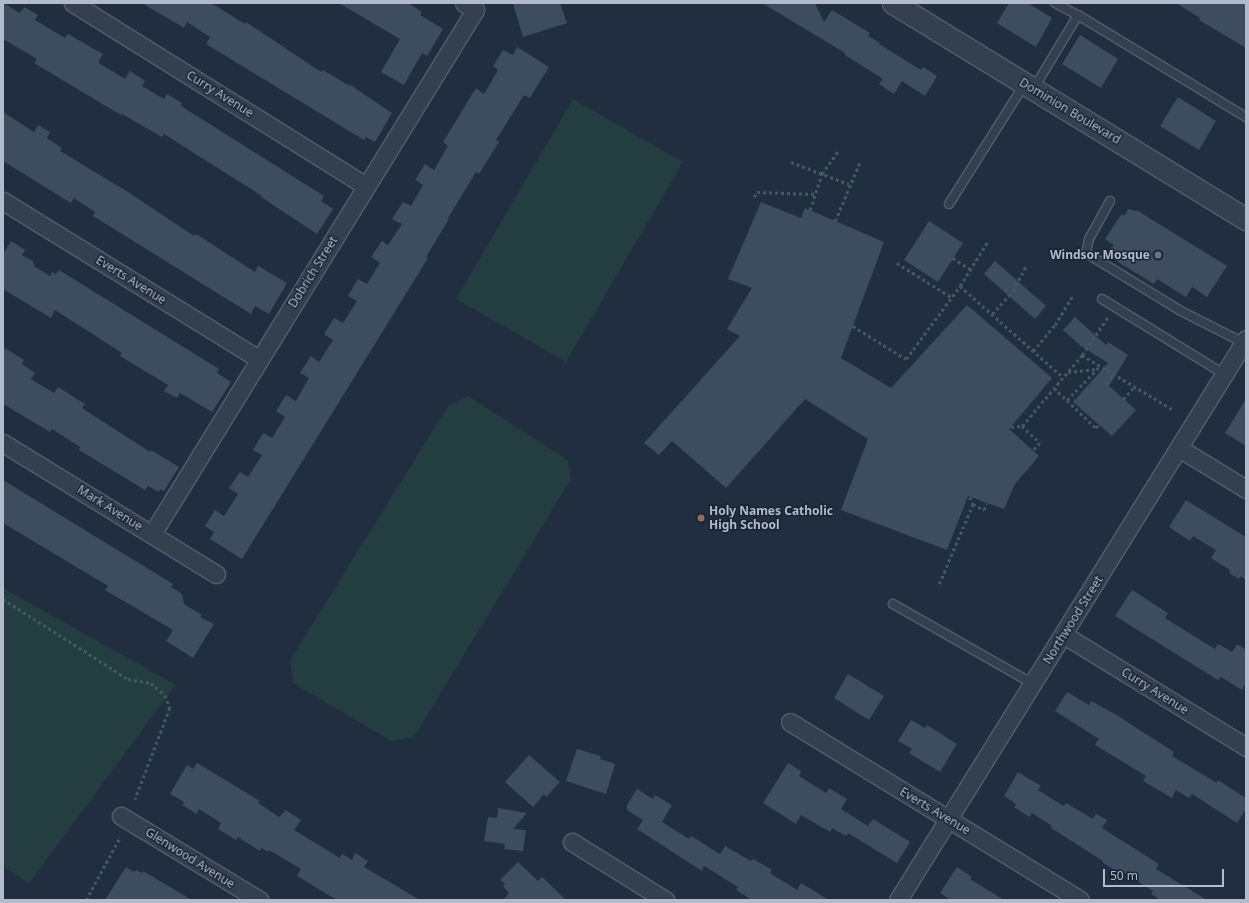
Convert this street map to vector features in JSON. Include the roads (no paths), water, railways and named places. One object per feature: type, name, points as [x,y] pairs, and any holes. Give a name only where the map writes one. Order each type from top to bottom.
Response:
[{"type":"street","name":"Curry Avenue","points":[[73,3],[366,186]]},
{"type":"street","name":"Dominion Boulevard","points":[[893,3],[1246,219]]},
{"type":"street","name":"Dobrich Street","points":[[152,534],[366,186],[469,6]]},
{"type":"street","name":"Everts Avenue","points":[[3,201],[259,359]]},
{"type":"street","name":"Northwood Street","points":[[898,900],[950,820],[1245,341]]},
{"type":"street","name":"Mark Avenue","points":[[3,443],[216,574]]},
{"type":"street","points":[[1179,448],[1246,489]]},
{"type":"street","name":"Curry Avenue","points":[[1064,635],[1246,747]]},
{"type":"street","name":"Everts Avenue","points":[[790,722],[1080,900]]},
{"type":"street","name":"Glenwood Avenue","points":[[121,816],[259,900]]},
{"type":"street","points":[[572,842],[665,900]]},
{"type":"lane","points":[[1055,3],[1078,15],[1246,117]]},
{"type":"lane","points":[[949,204],[1078,15]]},
{"type":"lane","points":[[1110,201],[1089,239],[1086,253],[1181,311],[1245,341]]},
{"type":"lane","points":[[1102,299],[1224,374]]},
{"type":"lane","points":[[893,604],[1033,684]]},
{"type":"place","name":"Windsor Mosque","points":[[1158,255]]},
{"type":"place","name":"Holy Names Catholic High School","points":[[701,518]]}]
